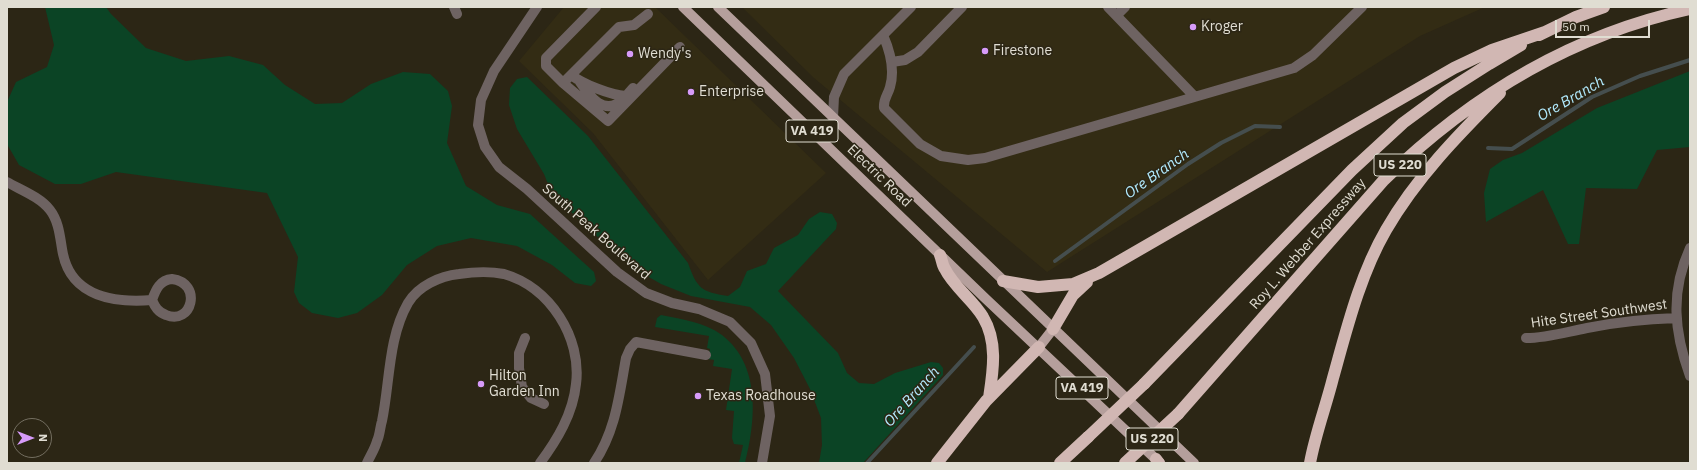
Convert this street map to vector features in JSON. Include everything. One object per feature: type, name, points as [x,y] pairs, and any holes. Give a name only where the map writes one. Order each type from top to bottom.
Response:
[{"type":"highway","name":"Roy L. Webber Expressway","points":[[1060,463],[1144,384],[1352,170],[1403,123],[1445,92],[1544,32],[1576,17],[1604,7]]},
{"type":"highway","name":"Roy L. Webber Expressway","points":[[1125,463],[1178,414],[1383,181],[1413,152],[1445,125],[1486,96],[1553,57],[1592,40],[1637,24],[1690,9]]},
{"type":"highway","points":[[1003,281],[1038,287],[1067,285],[1099,273],[1454,68],[1492,50],[1544,32]]},
{"type":"highway","points":[[1310,463],[1349,322],[1361,285],[1386,230],[1405,201],[1436,160],[1464,129],[1515,78]]},
{"type":"highway","points":[[940,255],[945,270],[983,317],[991,335],[993,372],[989,398]]},
{"type":"highway","points":[[1053,329],[1073,295],[1099,273]]},
{"type":"highway","points":[[937,463],[989,398],[1039,347]]},
{"type":"main road","name":"Electric Road","points":[[683,7],[940,255],[1039,347]]},
{"type":"main road","name":"Electric Road","points":[[718,7],[1003,281]]},
{"type":"main road","name":"VA 419","points":[[1003,281],[1053,329]]},
{"type":"main road","points":[[1039,347],[1053,329],[1194,463]]},
{"type":"main road","name":"VA 419","points":[[1039,347],[1158,462]]},
{"type":"street","name":"South Peak Boulevard","points":[[537,7],[494,71],[481,100],[478,125],[485,147],[499,167],[527,189],[618,272],[640,289],[646,293],[672,303],[699,309],[730,322],[751,343],[765,374],[770,416],[762,463]]},
{"type":"street","points":[[596,7],[546,58],[546,66],[563,83],[608,121],[680,48]]},
{"type":"street","points":[[892,62],[904,60],[918,52],[962,7]]},
{"type":"street","points":[[1108,7],[1194,96]]},
{"type":"street","points":[[1117,15],[1125,7]]},
{"type":"street","points":[[883,35],[889,48],[892,62],[890,88],[883,102],[884,108],[920,144],[942,156],[951,159],[968,160],[985,158],[1294,68],[1313,55],[1362,7]]},
{"type":"street","points":[[833,117],[834,97],[844,74],[883,35],[905,9]]},
{"type":"street","points":[[563,83],[619,27],[634,24],[648,14]]},
{"type":"street","points":[[571,75],[580,82],[610,93],[626,96],[647,73],[654,73]]},
{"type":"street","points":[[7,182],[40,200],[51,211],[58,226],[65,263],[74,277],[84,288],[97,295],[105,297],[140,301],[152,300]]},
{"type":"street","points":[[1690,248],[1683,264],[1678,283],[1676,302],[1679,337],[1690,376]]},
{"type":"street","points":[[367,463],[378,441],[392,354],[398,327],[408,302],[426,284],[449,275],[476,272],[504,274],[528,285],[550,303],[566,329],[575,355],[576,384],[568,416],[555,443],[540,463]]},
{"type":"street","name":"Hite Street Southwest","points":[[1526,338],[1543,338],[1619,323],[1677,318]]},
{"type":"street","points":[[525,338],[519,353],[519,368],[522,387],[530,398],[544,404]]},
{"type":"street","points":[[596,463],[613,427],[626,358],[630,349],[636,342],[706,355]]},
{"type":"shaded area","points":[[564,7],[655,7],[826,173],[708,280],[593,133],[519,61]]},
{"type":"shaded area","points":[[742,7],[1485,7],[1420,36],[1047,272],[814,78]]},
{"type":"green space","points":[[45,7],[106,7],[111,14],[146,48],[186,61],[229,56],[263,65],[285,85],[315,104],[342,103],[371,84],[403,72],[430,74],[448,91],[452,106],[447,143],[466,186],[497,205],[530,214],[594,272],[596,281],[591,286],[575,283],[552,265],[517,246],[471,238],[437,246],[407,265],[382,295],[357,313],[338,318],[312,313],[299,303],[294,292],[298,257],[267,193],[116,172],[81,184],[55,184],[19,165],[7,144],[7,102],[16,82],[47,67],[54,45]]},
{"type":"green space","points":[[1690,71],[1690,147],[1657,150],[1637,189],[1586,188],[1579,244],[1568,244],[1543,190],[1486,222],[1484,193],[1490,169],[1503,160],[1522,153],[1597,108]]},
{"type":"green space","points":[[527,77],[588,136],[688,263],[697,283],[712,293],[728,296],[740,287],[747,271],[766,264],[774,248],[798,235],[809,219],[820,212],[832,214],[837,223],[836,229],[778,291],[838,353],[847,373],[859,383],[874,384],[895,373],[931,362],[939,363],[943,368],[943,375],[863,463],[819,463],[822,445],[821,418],[810,389],[794,358],[771,325],[750,307],[691,296],[661,284],[635,269],[602,241],[552,194],[544,174],[517,129],[509,105],[510,88],[517,79]]},
{"type":"green space","points":[[661,315],[708,327],[722,335],[735,347],[744,362],[752,394],[753,412],[752,430],[745,463],[739,463],[743,445],[734,444],[732,438],[734,411],[726,410],[732,369],[713,366],[714,360],[708,359],[710,349],[707,348],[709,336],[655,327],[657,318]]},
{"type":"waterway","name":"Ore Branch","points":[[1488,148],[1512,149],[1592,97],[1640,76],[1690,60]]},
{"type":"waterway","name":"Ore Branch","points":[[1055,261],[1188,164],[1221,143],[1255,126],[1280,127]]},
{"type":"waterway","name":"Ore Branch","points":[[867,463],[974,347]]},
{"type":"place","name":"Kroger","points":[[1193,27]]},
{"type":"place","name":"Firestone","points":[[985,51]]},
{"type":"place","name":"Wendy's","points":[[630,54]]},
{"type":"place","name":"Enterprise","points":[[691,92]]},
{"type":"place","name":"Hilton Garden Inn","points":[[481,384]]},
{"type":"place","name":"Texas Roadhouse","points":[[698,396]]}]
